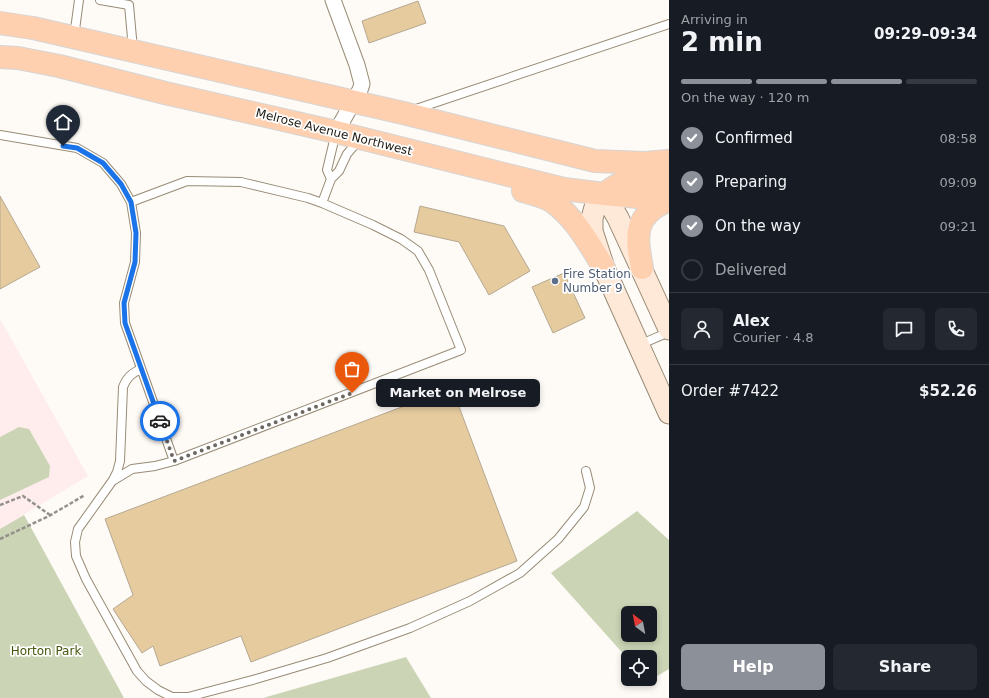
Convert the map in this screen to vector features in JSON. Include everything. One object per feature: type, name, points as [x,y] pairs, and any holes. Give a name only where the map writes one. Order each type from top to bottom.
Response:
[{"type":"main road","points":[[0,23],[33,28],[403,113],[595,161],[644,163],[669,161]]},
{"type":"main road","name":"Melrose Avenue Northwest","points":[[0,57],[18,58],[59,66],[165,93],[336,132],[564,189],[638,197],[669,194]]},
{"type":"main road","points":[[391,146],[415,167],[494,183],[534,194],[552,202],[582,231],[604,268]]},
{"type":"main road","points":[[548,150],[566,157],[578,166],[604,194],[616,214],[669,329]]},
{"type":"main road","points":[[669,176],[635,177],[618,183],[604,194],[596,204],[592,218],[592,231],[604,268],[669,413]]},
{"type":"main road","points":[[642,268],[638,244],[640,226],[651,211],[660,204],[669,200]]},
{"type":"street","points":[[333,0],[357,65],[362,84],[336,132]]},
{"type":"lane","points":[[74,38],[79,0]]},
{"type":"lane","points":[[100,0],[129,5],[133,52]]},
{"type":"lane","points":[[403,113],[669,24]]},
{"type":"lane","points":[[331,179],[327,170],[336,132]]},
{"type":"lane","points":[[0,135],[77,148],[103,163],[121,184],[131,202],[136,233],[135,262],[124,303],[125,323],[174,461]]},
{"type":"lane","points":[[322,203],[331,179],[339,171],[347,154],[361,139]]},
{"type":"lane","points":[[113,480],[132,470],[174,461],[461,350],[429,270],[418,251],[401,239],[373,225],[308,198],[242,182],[187,181],[131,202]]},
{"type":"lane","points":[[639,346],[669,332]]},
{"type":"lane","points":[[142,369],[133,372],[127,378],[123,387],[120,461],[117,472],[113,480],[78,529],[75,542],[76,556],[86,579],[137,671],[158,690],[172,697],[188,697],[327,658],[410,628],[470,601],[520,573],[558,539],[584,507],[590,488],[586,470]]},
{"type":"path","points":[[0,539],[50,515],[87,494]]},
{"type":"path","points":[[0,505],[23,496],[50,515]]},
{"type":"shaded area","points":[[0,319],[88,476],[0,529]]},
{"type":"green space","points":[[19,427],[29,429],[50,466],[49,477],[0,500],[0,437]]},
{"type":"green space","points":[[637,511],[669,540],[669,669],[657,676],[657,650],[621,651],[551,573]]},
{"type":"green space","name":"Horton Park","points":[[24,515],[124,698],[0,698],[0,529]]},
{"type":"green space","points":[[406,657],[431,698],[263,698]]},
{"type":"building","points":[[418,1],[426,23],[369,43],[362,21]]},
{"type":"building","points":[[0,196],[40,267],[0,289]]},
{"type":"building","points":[[420,206],[504,226],[530,271],[489,295],[459,242],[414,232]]},
{"type":"building","points":[[564,273],[585,318],[553,333],[532,287]]},
{"type":"building","points":[[452,388],[517,561],[251,662],[241,636],[160,666],[153,646],[142,653],[113,609],[133,595],[105,519]]},
{"type":"way so far","points":[[160,421],[174,461],[352,393]]},
{"type":"place","name":"Fire Station Number 9","points":[[555,281]]},
{"type":"place","name":"Market on Melrose","points":[[352,393]]},
{"type":"route","points":[[63,146],[77,148],[103,163],[121,184],[131,202],[136,233],[135,262],[124,303],[125,323],[160,421]]}]
